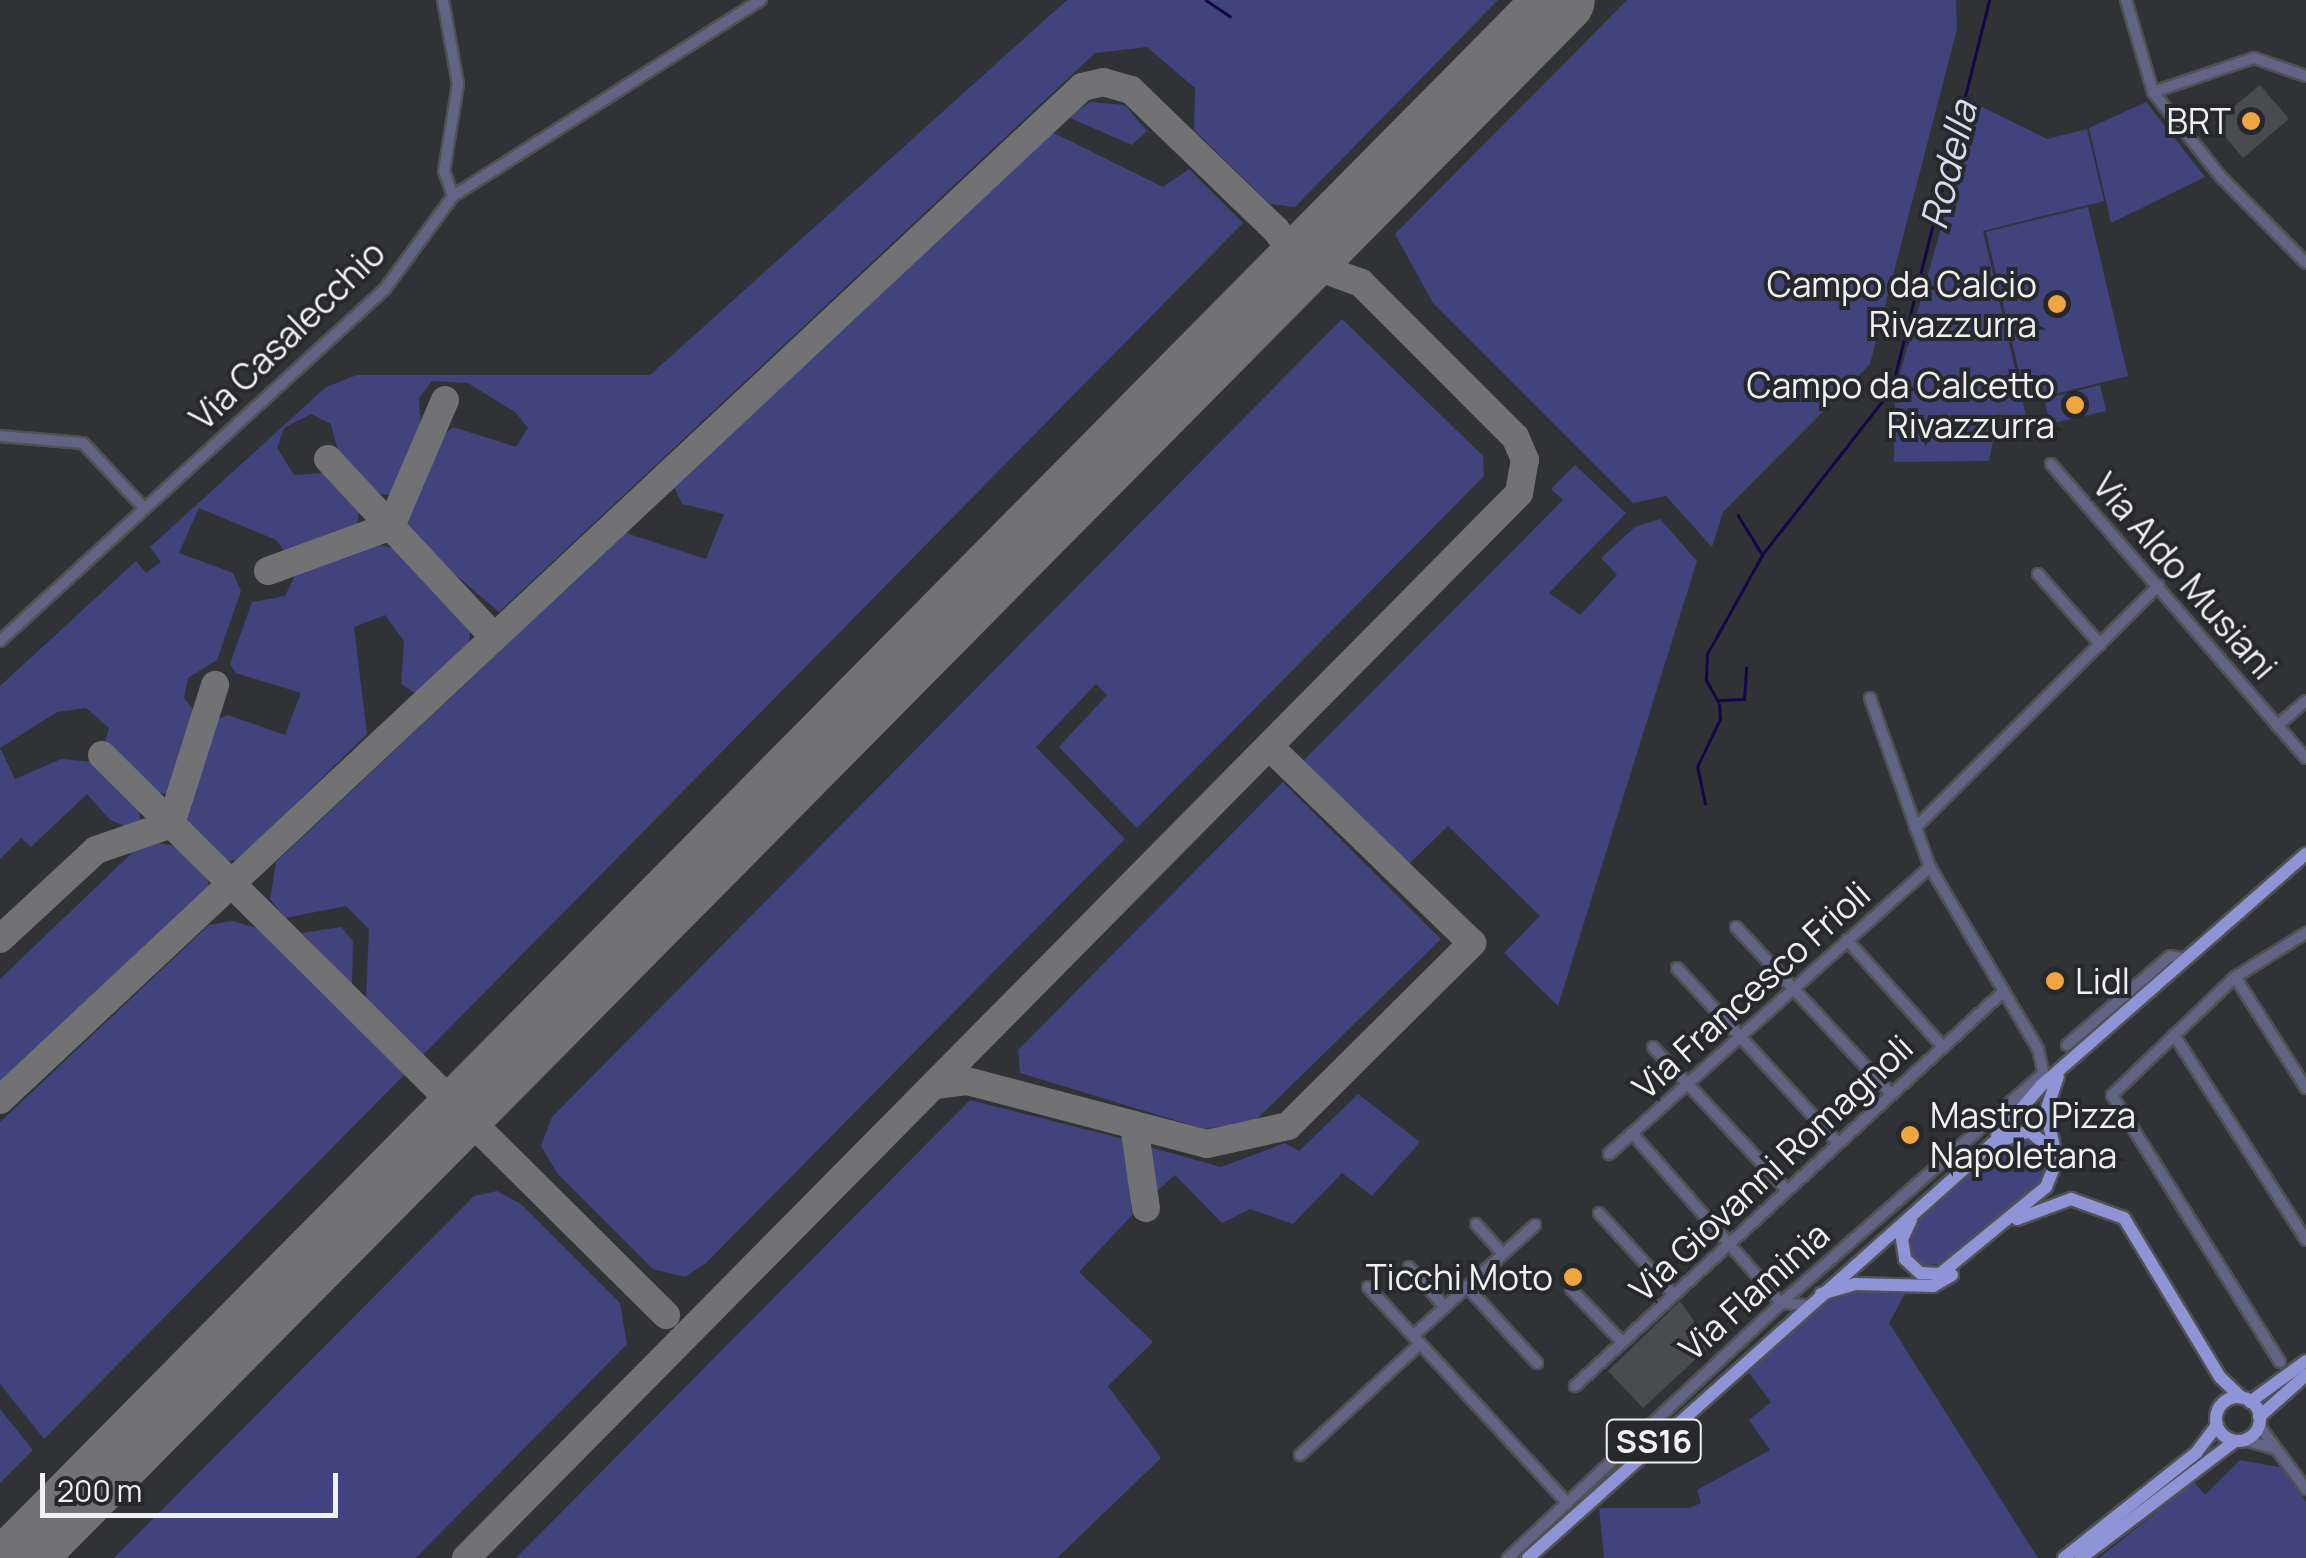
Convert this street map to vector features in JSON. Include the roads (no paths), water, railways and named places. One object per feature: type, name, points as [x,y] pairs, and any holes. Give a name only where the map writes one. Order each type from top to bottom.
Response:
[{"type":"main road","name":"Via Flaminia","points":[[1528,1558],[1809,1300],[1994,1143],[2045,1079],[2075,1062],[2306,854]]},
{"type":"main road","points":[[2045,1079],[2056,1168],[2087,1200],[2134,1230],[2220,1377],[2246,1400],[2259,1421]]},
{"type":"main road","points":[[1994,1143],[2029,1131],[2056,1153]]},
{"type":"main road","name":"Via Flaminia","points":[[1809,1300],[1855,1284],[1933,1286],[2005,1225],[2056,1168]]},
{"type":"main road","points":[[2005,1225],[2050,1204],[2087,1200]]},
{"type":"main road","name":"Via Flaminia","points":[[1916,1212],[1901,1246],[1914,1270],[1940,1274],[1972,1254]]},
{"type":"main road","points":[[2220,1407],[2246,1400],[2306,1361]]},
{"type":"main road","points":[[2082,1558],[2239,1440],[2306,1376]]},
{"type":"main road","points":[[2064,1558],[2196,1453],[2217,1425],[2220,1377]]},
{"type":"main road","points":[[2217,1425],[2239,1440]]},
{"type":"street","points":[[443,0],[458,84],[444,172],[453,196]]},
{"type":"street","name":"Via Casalecchio","points":[[0,640],[386,289],[453,196],[762,0]]},
{"type":"street","points":[[2126,0],[2153,92],[2221,177],[2306,263]]},
{"type":"street","points":[[2153,92],[2254,58],[2306,76]]},
{"type":"street","points":[[0,436],[83,443],[144,508]]},
{"type":"street","name":"Via Aldo Musiani","points":[[2051,464],[2306,758]]},
{"type":"street","points":[[2038,574],[2100,644]]},
{"type":"street","points":[[1915,828],[2159,585]]},
{"type":"street","points":[[1870,698],[1930,866],[2038,1049],[2045,1079]]},
{"type":"street","name":"Via Aldo Musiani","points":[[2277,726],[2306,702]]},
{"type":"street","name":"Via Francesco Frioli","points":[[1609,1154],[1930,866]]},
{"type":"street","points":[[1736,927],[1891,1094]]},
{"type":"street","points":[[2280,1362],[2112,1095],[2235,978],[2306,933]]},
{"type":"street","points":[[1847,940],[1943,1047]]},
{"type":"street","name":"Via Flaminia","points":[[2067,1045],[2170,956],[2187,959]]},
{"type":"street","points":[[1678,968],[1838,1143]]},
{"type":"street","points":[[2235,978],[2306,1088]]},
{"type":"street","name":"Via Giovanni Romagnoli","points":[[1575,1386],[2004,991]]},
{"type":"street","points":[[2174,1035],[2306,1240]]},
{"type":"street","points":[[1653,1047],[1787,1190]]},
{"type":"street","points":[[2038,1049],[2075,1062]]},
{"type":"street","name":"Via Flaminia","points":[[1508,1558],[1781,1302],[2045,1079]]},
{"type":"street","points":[[1632,1133],[1781,1302],[1809,1300]]},
{"type":"street","points":[[1599,1213],[1674,1295]]},
{"type":"street","points":[[1476,1224],[1503,1254]]},
{"type":"street","points":[[1300,1456],[1416,1340],[1444,1306],[1535,1225]]},
{"type":"street","points":[[1409,1268],[1444,1306]]},
{"type":"street","points":[[1466,1286],[1536,1363]]},
{"type":"street","points":[[1368,1288],[1567,1503]]},
{"type":"street","points":[[1571,1289],[1622,1342]]},
{"type":"street","points":[[2259,1421],[2306,1489]]},
{"type":"street","points":[[2239,1440],[2277,1450]]},
{"type":"waterway","name":"Rodella","points":[[1206,0],[1230,16]]},
{"type":"waterway","name":"Rodella","points":[[1892,387],[1989,0]]},
{"type":"waterway","name":"Rodella","points":[[1762,555],[1890,391]]},
{"type":"waterway","name":"Rodella","points":[[1718,702],[1706,680],[1707,654],[1762,555],[1738,516]]},
{"type":"waterway","name":"Rodella","points":[[1719,700],[1744,699],[1746,668]]},
{"type":"waterway","name":"Rodella","points":[[1705,804],[1697,767],[1720,719],[1719,705]]},
{"type":"place","name":"BRT","points":[[2251,121]]},
{"type":"place","name":"Campo da Calcio Rivazzurra","points":[[2057,304]]},
{"type":"place","name":"Campo da Calcetto Rivazzurra","points":[[2075,405]]},
{"type":"place","name":"Lidl","points":[[2055,981]]},
{"type":"place","name":"Mastro Pizza Napoletana","points":[[1910,1135]]},
{"type":"place","name":"Ticchi Moto","points":[[1573,1277]]}]
